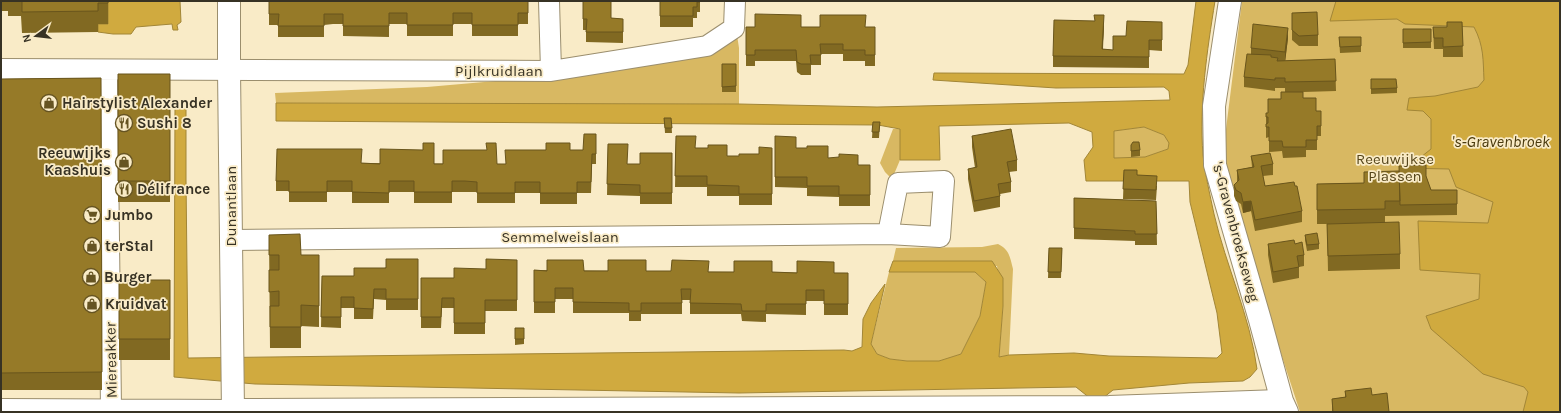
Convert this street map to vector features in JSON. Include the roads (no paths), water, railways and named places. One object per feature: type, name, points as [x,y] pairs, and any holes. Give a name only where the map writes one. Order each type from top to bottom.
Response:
[{"type":"street","name":"Dunantlaan","points":[[229,1],[233,411]]},
{"type":"street","points":[[550,1],[551,71]]},
{"type":"street","name":"Pijlkruidlaan","points":[[229,70],[551,71],[707,46],[734,28],[735,1]]},
{"type":"street","name":"'s-Gravenbroekseweg","points":[[1230,1],[1214,106],[1215,164],[1284,406]]},
{"type":"street","points":[[1,69],[229,70]]},
{"type":"street","name":"Miereakker","points":[[107,70],[111,409]]},
{"type":"street","name":"Semmelweislaan","points":[[231,240],[888,234]]},
{"type":"street","points":[[233,411],[974,410],[1099,407],[1284,406]]},
{"type":"street","name":"Miereakker","points":[[1,408],[233,411]]},
{"type":"water","points":[[108,1],[180,1],[181,22],[177,25],[178,30],[173,30],[172,24],[136,27],[131,34],[98,32],[98,24],[108,24]]},
{"type":"water","points":[[1196,1],[1215,1],[1203,97],[1203,155],[1214,214],[1254,349],[1257,369],[1250,377],[1243,381],[1189,383],[1113,390],[1103,398],[1091,399],[1076,387],[739,393],[255,384],[174,377],[175,105],[186,105],[188,358],[852,351],[862,347],[863,319],[871,303],[885,284],[871,344],[877,354],[890,359],[907,361],[939,361],[961,354],[980,316],[986,282],[975,272],[889,272],[893,261],[992,261],[1003,278],[1003,306],[999,357],[1009,355],[1074,353],[1109,356],[1217,358],[1222,353],[1217,313],[1190,202],[1189,181],[1086,181],[1084,160],[1093,147],[1092,132],[1069,123],[939,126],[940,160],[900,160],[900,129],[878,125],[276,121],[276,103],[739,104],[877,107],[1170,100],[1169,91],[1164,87],[1056,88],[933,80],[934,73],[1184,74],[1188,65]],"holes":[[[1144,127],[1164,135],[1169,143],[1168,149],[1145,157],[1114,158],[1114,131]]]},
{"type":"water","name":"'s-Gravenbroek","points":[[1336,1],[1560,1],[1560,412],[1523,412],[1528,392],[1524,387],[1483,374],[1431,329],[1426,316],[1479,299],[1480,274],[1420,270],[1418,221],[1488,223],[1493,202],[1456,187],[1449,169],[1402,168],[1403,158],[1421,157],[1431,149],[1431,119],[1423,111],[1407,110],[1409,98],[1435,96],[1478,87],[1484,80],[1480,40],[1474,27],[1405,24],[1397,19],[1330,21]]},
{"type":"place","name":"Hairstylist Alexander","points":[[49,103]]},
{"type":"place","name":"Sushi 8","points":[[124,123]]},
{"type":"place","name":"Reeuwijks Kaashuis","points":[[124,162]]},
{"type":"place","name":"Délifrance","points":[[124,189]]},
{"type":"place","name":"Jumbo","points":[[92,215]]},
{"type":"place","name":"terStal","points":[[92,246]]},
{"type":"place","name":"Burger","points":[[91,277]]},
{"type":"place","name":"Kruidvat","points":[[92,304]]},
{"type":"park label","name":"Reeuwijkse Plassen","points":[[1395,168]]}]
